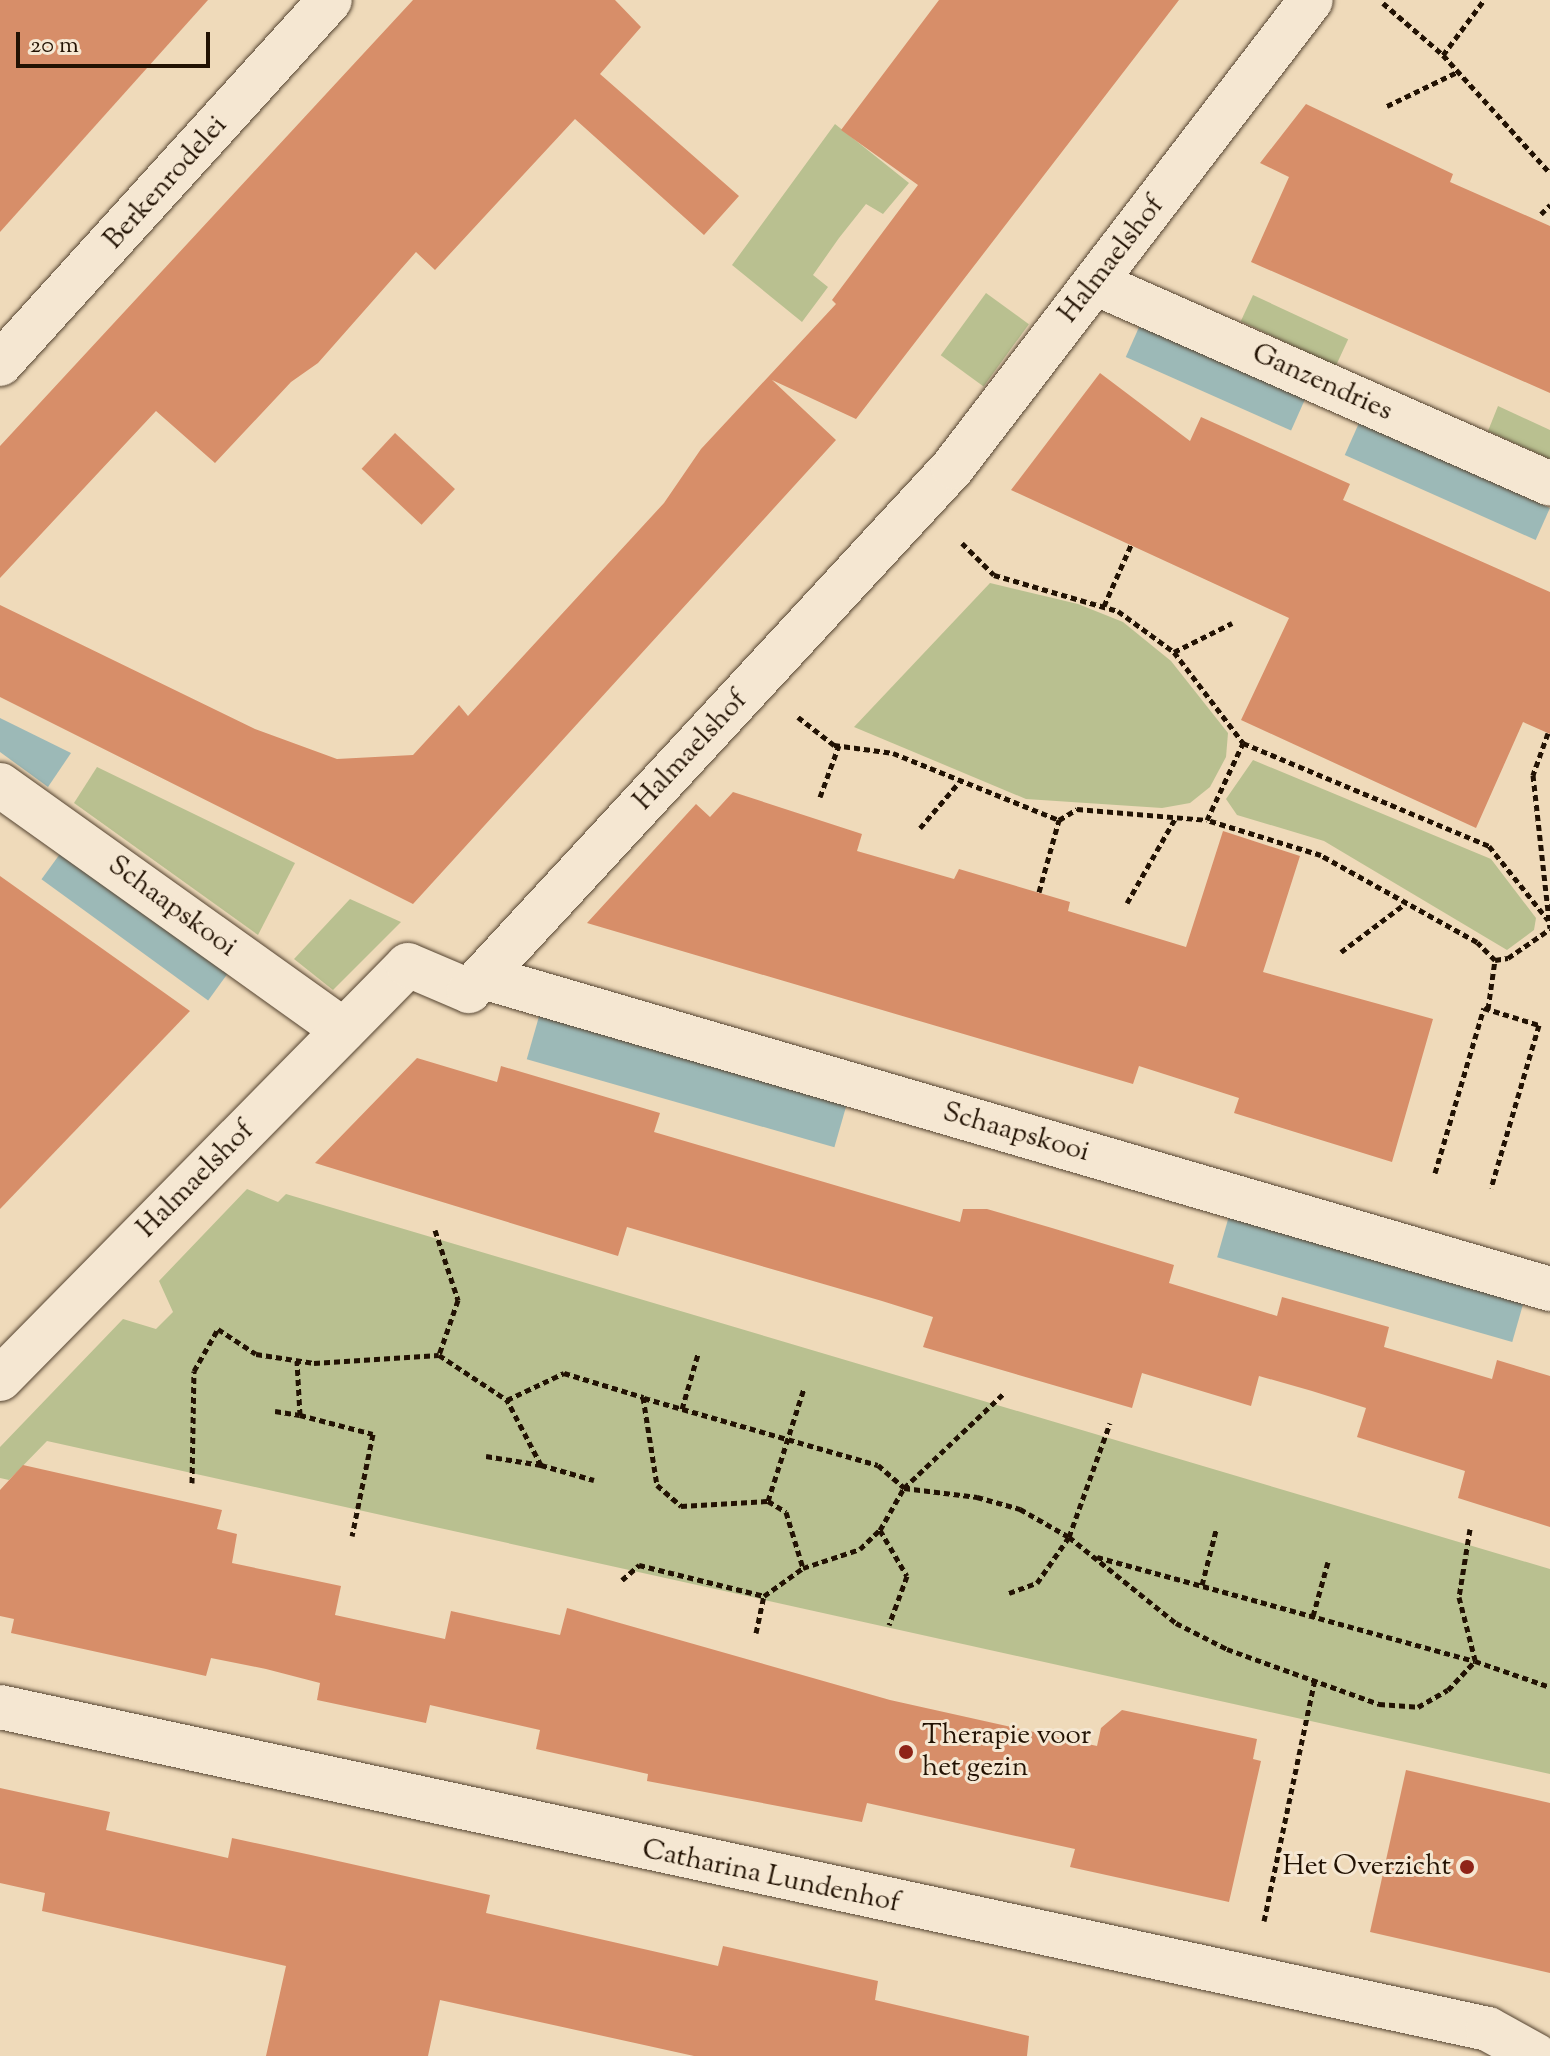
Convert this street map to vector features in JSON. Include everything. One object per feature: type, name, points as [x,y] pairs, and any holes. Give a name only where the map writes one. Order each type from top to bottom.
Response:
[{"type":"street","name":"Berkenrodelei","points":[[0,364],[330,0]]},
{"type":"street","name":"Halmaelshof","points":[[0,1379],[408,965],[469,991],[483,977],[953,467],[1311,0]]},
{"type":"street","name":"Ganzendries","points":[[1095,283],[1550,484]]},
{"type":"street","name":"Schaapskooi","points":[[0,785],[343,1030]]},
{"type":"street","name":"Schaapskooi","points":[[483,977],[1550,1289]]},
{"type":"street","name":"Catharina Lundenhof","points":[[0,1707],[1488,2029],[1537,2056]]},
{"type":"path","points":[[1443,55],[1484,0]]},
{"type":"path","points":[[1383,3],[1420,29],[1550,173]]},
{"type":"path","points":[[1387,106],[1457,72]]},
{"type":"path","points":[[1541,214],[1550,205]]},
{"type":"path","points":[[962,543],[994,575],[1104,606],[1174,652],[1243,743],[1489,846],[1548,920]]},
{"type":"path","points":[[1104,606],[1131,545]]},
{"type":"path","points":[[1174,652],[1232,623]]},
{"type":"path","points":[[800,719],[839,745],[893,753],[1059,820]]},
{"type":"path","points":[[1495,960],[1508,958],[1550,928],[1533,775],[1548,733]]},
{"type":"path","points":[[1207,820],[1243,743]]},
{"type":"path","points":[[820,797],[839,745]]},
{"type":"path","points":[[920,828],[961,780]]},
{"type":"path","points":[[1039,892],[1059,820],[1077,809],[1207,820],[1321,855],[1477,942],[1495,960]]},
{"type":"path","points":[[1127,903],[1176,817]]},
{"type":"path","points":[[1341,952],[1406,903]]},
{"type":"path","points":[[1435,1173],[1488,1009],[1495,960]]},
{"type":"path","points":[[1488,1009],[1539,1025],[1491,1188]]},
{"type":"path","points":[[435,1230],[458,1300],[439,1355]]},
{"type":"path","points":[[192,1483],[194,1371],[218,1329],[256,1354],[297,1361],[439,1355],[507,1400],[541,1465]]},
{"type":"path","points":[[682,1409],[698,1354]]},
{"type":"path","points":[[297,1361],[300,1415]]},
{"type":"path","points":[[507,1400],[564,1373],[878,1465],[904,1488],[1020,1509],[1069,1537],[1176,1623],[1227,1649],[1379,1704],[1418,1707],[1448,1690],[1475,1661]]},
{"type":"path","points":[[768,1501],[790,1440],[804,1388]]},
{"type":"path","points":[[756,1633],[764,1596],[803,1568],[860,1549],[880,1530],[904,1488],[1004,1393]]},
{"type":"path","points":[[643,1397],[657,1485],[681,1506],[768,1501],[786,1512],[803,1568]]},
{"type":"path","points":[[275,1411],[373,1434],[352,1536]]},
{"type":"path","points":[[1009,1593],[1037,1583],[1069,1537],[1110,1423]]},
{"type":"path","points":[[486,1456],[541,1465],[594,1480]]},
{"type":"path","points":[[1470,1529],[1459,1597],[1475,1661]]},
{"type":"path","points":[[880,1530],[907,1576],[889,1625]]},
{"type":"path","points":[[1202,1585],[1216,1530]]},
{"type":"path","points":[[1092,1555],[1475,1661],[1550,1687]]},
{"type":"path","points":[[1313,1616],[1328,1562]]},
{"type":"path","points":[[622,1580],[639,1565],[764,1596]]},
{"type":"path","points":[[1267,1910],[1315,1680]]},
{"type":"green space","points":[[835,124],[909,183],[883,214],[866,204],[839,238],[813,275],[828,287],[802,322],[732,265]]},
{"type":"green space","points":[[986,293],[1029,324],[984,386],[941,355]]},
{"type":"green space","points":[[1253,295],[1348,339],[1336,366],[1241,321]]},
{"type":"green space","points":[[1498,406],[1550,430],[1550,459],[1488,431]]},
{"type":"green space","points":[[990,583],[1078,604],[1123,622],[1171,661],[1228,733],[1226,757],[1210,787],[1190,803],[1162,808],[1026,799],[854,727]]},
{"type":"green space","points":[[1253,760],[1491,859],[1536,918],[1534,930],[1507,950],[1324,841],[1237,815],[1226,799]]},
{"type":"green space","points":[[97,767],[295,863],[258,935],[74,803]]},
{"type":"green space","points":[[350,899],[401,922],[333,990],[294,959]]},
{"type":"green space","points":[[247,1189],[278,1202],[286,1194],[1550,1569],[1550,1774],[47,1441],[9,1480],[0,1478],[0,1447],[123,1319],[156,1329],[173,1312],[159,1281]]},
{"type":"water","points":[[1140,325],[1305,399],[1291,431],[1126,357]]},
{"type":"water","points":[[1359,423],[1550,508],[1536,540],[1345,455]]},
{"type":"water","points":[[0,718],[71,753],[48,787],[0,752]]},
{"type":"water","points":[[65,847],[232,968],[208,1000],[41,879]]},
{"type":"water","points":[[540,1013],[848,1101],[834,1147],[527,1059]]},
{"type":"water","points":[[1229,1216],[1524,1301],[1512,1342],[1217,1257]]},
{"type":"building","points":[[0,0],[208,0],[0,232]]},
{"type":"building","points":[[413,0],[615,0],[641,27],[600,74],[739,196],[704,235],[575,119],[435,270],[416,252],[318,363],[291,382],[215,463],[156,411],[0,578],[0,446]]},
{"type":"building","points":[[939,0],[1179,0],[856,419],[772,380],[836,440],[413,904],[0,697],[0,605],[255,729],[337,759],[413,755],[459,705],[468,716],[664,503],[701,449],[836,304],[832,300],[918,185],[841,130]]},
{"type":"building","points":[[1306,104],[1453,174],[1450,182],[1550,226],[1550,393],[1251,262],[1289,177],[1260,163]]},
{"type":"building","points":[[1100,373],[1190,441],[1201,417],[1350,484],[1343,500],[1550,592],[1550,734],[1523,722],[1476,828],[1241,720],[1289,618],[1011,490]]},
{"type":"building","points":[[395,433],[455,489],[422,525],[362,469]]},
{"type":"building","points":[[733,792],[862,834],[857,851],[954,879],[959,869],[1070,902],[1068,911],[1186,947],[1223,831],[1300,856],[1263,972],[1433,1019],[1392,1162],[1234,1113],[1239,1098],[1139,1066],[1133,1084],[587,923],[696,804],[710,817]]},
{"type":"building","points":[[0,876],[190,1011],[0,1209]]},
{"type":"building","points":[[417,1058],[497,1082],[501,1066],[660,1113],[654,1132],[960,1222],[963,1209],[987,1209],[1052,1228],[1174,1265],[1169,1283],[1277,1316],[1282,1297],[1389,1327],[1384,1347],[1492,1379],[1497,1360],[1550,1376],[1550,1527],[1458,1498],[1465,1471],[1357,1437],[1366,1408],[1312,1391],[1259,1376],[1251,1406],[1142,1373],[1132,1408],[923,1347],[933,1317],[882,1301],[627,1227],[618,1256],[315,1163]]},
{"type":"building","points":[[23,1465],[222,1510],[217,1529],[237,1534],[232,1563],[341,1586],[335,1615],[445,1639],[451,1611],[560,1635],[567,1608],[890,1700],[1097,1746],[1101,1728],[1122,1710],[1257,1739],[1253,1759],[1261,1761],[1229,1902],[1070,1867],[1075,1849],[867,1803],[862,1822],[647,1781],[648,1774],[536,1749],[540,1730],[430,1705],[426,1723],[317,1700],[320,1683],[266,1669],[211,1658],[206,1676],[11,1633],[14,1619],[0,1616],[0,1490]]},
{"type":"building","name":"Het Overzicht","points":[[1406,1770],[1550,1803],[1550,1973],[1370,1932]]},
{"type":"building","points":[[0,1788],[110,1812],[106,1830],[228,1858],[232,1838],[311,1855],[490,1895],[486,1913],[718,1966],[723,1946],[878,1981],[875,2000],[1029,2036],[1027,2056],[694,2056],[440,2000],[428,2056],[266,2056],[286,1966],[42,1911],[45,1893],[0,1883]]},
{"type":"place","name":"Therapie voor het gezin","points":[[906,1752]]},
{"type":"place","name":"Het Overzicht","points":[[1467,1867]]}]
